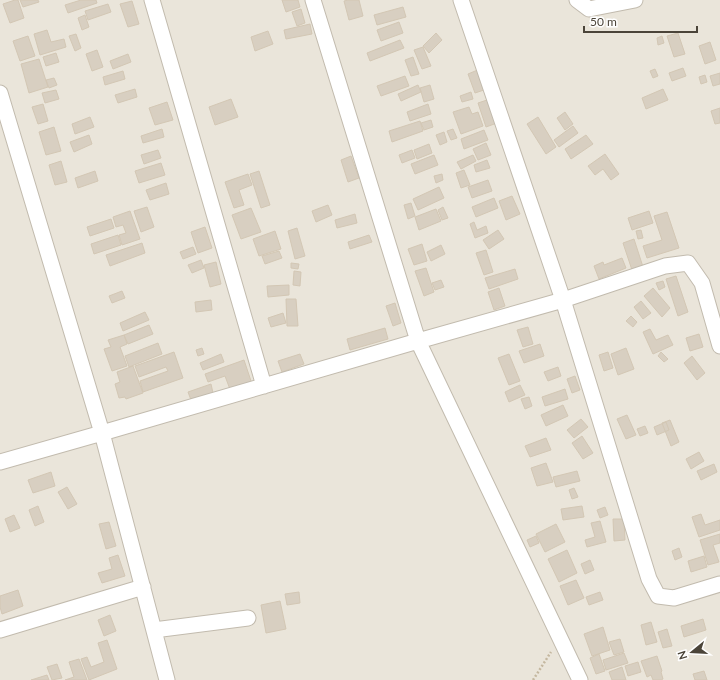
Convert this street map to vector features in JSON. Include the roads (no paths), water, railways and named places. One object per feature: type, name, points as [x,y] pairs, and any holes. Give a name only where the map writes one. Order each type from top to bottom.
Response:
[{"type":"street","points":[[152,0],[264,386]]},
{"type":"street","points":[[314,0],[418,341],[561,637],[580,680]]},
{"type":"street","points":[[461,0],[563,300],[649,579],[658,596],[674,598],[720,584]]},
{"type":"street","points":[[577,0],[589,9],[635,0]]},
{"type":"street","points":[[1,98],[102,433],[167,680]]},
{"type":"street","points":[[0,462],[563,300],[665,266],[688,263],[702,283],[720,346]]},
{"type":"street","points":[[0,630],[143,587]]},
{"type":"street","points":[[154,630],[248,618]]}]
